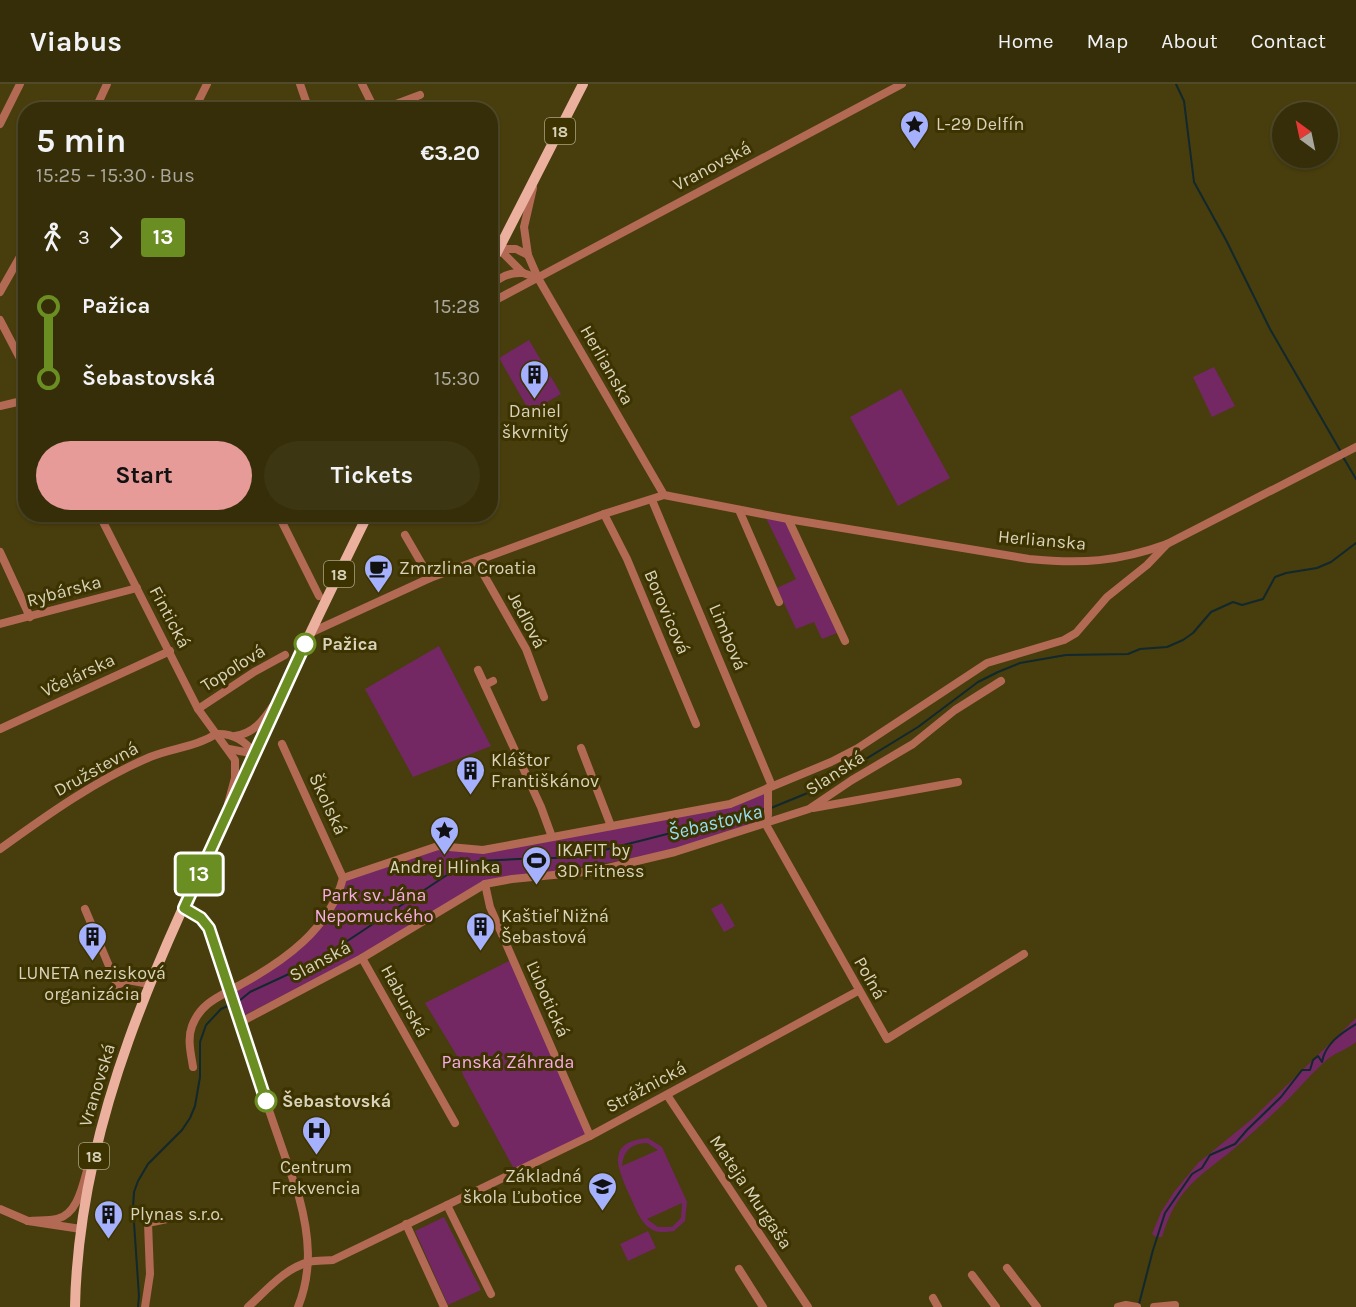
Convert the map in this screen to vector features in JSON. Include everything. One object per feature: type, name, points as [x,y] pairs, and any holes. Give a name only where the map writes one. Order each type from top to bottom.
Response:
[{"type":"main road","name":"18","points":[[499,249],[583,84]]},
{"type":"main road","name":"Vranovská","points":[[75,1307],[81,1229],[96,1145],[122,1058],[149,984],[310,633],[364,522]]},
{"type":"street","points":[[0,124],[20,84]]},
{"type":"street","points":[[98,102],[107,84]]},
{"type":"street","points":[[198,102],[207,84]]},
{"type":"street","points":[[300,84],[306,102]]},
{"type":"street","points":[[362,84],[371,102]]},
{"type":"street","name":"Vranovská","points":[[498,299],[902,84]]},
{"type":"street","points":[[400,102],[420,94]]},
{"type":"street","name":"Herlianska","points":[[536,178],[524,227],[528,255],[538,278],[664,495],[788,519],[1029,559],[1062,562],[1103,561],[1137,554],[1167,544],[1356,447]]},
{"type":"street","points":[[499,249],[523,273]]},
{"type":"street","points":[[499,249],[516,249],[528,255]]},
{"type":"street","points":[[0,292],[18,260]]},
{"type":"street","points":[[498,281],[510,273],[523,273],[538,278]]},
{"type":"street","points":[[0,320],[18,355]]},
{"type":"street","points":[[0,406],[18,402]]},
{"type":"street","points":[[310,633],[430,578],[604,514],[664,495]]},
{"type":"street","name":"Limbová","points":[[652,500],[769,790]]},
{"type":"street","points":[[739,510],[779,602]]},
{"type":"street","name":"Borovicová","points":[[604,514],[627,559],[696,724]]},
{"type":"street","points":[[788,519],[845,641]]},
{"type":"street","name":"Fintická","points":[[103,522],[198,709],[235,759],[235,778],[224,819]]},
{"type":"street","points":[[282,522],[318,596]]},
{"type":"street","points":[[405,536],[430,578]]},
{"type":"street","name":"Slanská","points":[[193,1067],[190,1043],[192,1027],[198,1015],[212,999],[229,993],[292,953],[306,940],[330,911],[339,894],[343,878],[438,846],[483,850],[730,804],[769,790],[858,748],[978,668],[1064,640],[1076,633],[1107,597],[1144,568],[1167,544]]},
{"type":"street","points":[[0,552],[30,617]]},
{"type":"street","points":[[1137,554],[1144,568]]},
{"type":"street","name":"Jedľová","points":[[478,560],[531,648]]},
{"type":"street","name":"Jedľová","points":[[478,560],[526,649],[544,697]]},
{"type":"street","name":"Rybárska","points":[[0,624],[137,588]]},
{"type":"street","name":"Včelárska","points":[[0,729],[170,651]]},
{"type":"street","name":"Topoľová","points":[[198,709],[254,672],[285,655]]},
{"type":"street","points":[[478,670],[489,683],[552,837]]},
{"type":"street","name":"Slanská","points":[[239,1023],[362,958],[485,884],[512,879],[595,872],[675,852],[766,819],[809,809],[913,744],[955,710],[1001,681]]},
{"type":"street","points":[[235,736],[249,733],[258,727],[285,687]]},
{"type":"street","points":[[216,734],[225,733],[235,736],[246,743],[256,754]]},
{"type":"street","name":"Družstevná","points":[[0,849],[51,812],[109,777],[152,756],[195,744],[216,734]]},
{"type":"street","name":"Školská","points":[[282,744],[343,878]]},
{"type":"street","points":[[581,748],[611,826]]},
{"type":"street","points":[[228,749],[256,754]]},
{"type":"street","points":[[809,809],[958,782]]},
{"type":"street","points":[[840,788],[848,802]]},
{"type":"street","name":"Poľná","points":[[769,790],[766,819],[858,992],[886,1039],[1023,954]]},
{"type":"street","name":"Ľubotická","points":[[485,884],[490,907],[590,1136]]},
{"type":"street","points":[[184,908],[198,915],[208,926],[229,993]]},
{"type":"street","points":[[85,909],[117,985],[128,980],[149,984]]},
{"type":"street","name":"Haburská","points":[[362,958],[454,1123]]},
{"type":"street","name":"Strážnická","points":[[249,1307],[279,1278],[309,1262],[333,1260],[590,1136],[858,992]]},
{"type":"street","points":[[235,1011],[299,1197],[307,1234],[309,1262],[298,1307]]},
{"type":"street","name":"Mateja Murgaša","points":[[667,1095],[808,1307]]},
{"type":"street","points":[[28,1221],[58,1219],[67,1214],[76,1201],[96,1145]]},
{"type":"street","points":[[447,1205],[491,1294]]},
{"type":"street","points":[[0,1209],[28,1221],[81,1229]]},
{"type":"street","points":[[145,1307],[150,1274],[148,1223],[181,1216]]},
{"type":"street","points":[[406,1224],[444,1307]]},
{"type":"street","points":[[739,1269],[763,1307]]},
{"type":"street","points":[[1007,1269],[1037,1307]]},
{"type":"street","points":[[972,1275],[996,1307]]},
{"type":"street","points":[[933,1298],[938,1307]]},
{"type":"street","points":[[1118,1307],[1126,1305],[1136,1307]]},
{"type":"street","points":[[1154,1307],[1176,1305]]},
{"type":"green space","points":[[529,340],[561,394],[530,412],[499,358]]},
{"type":"green space","points":[[1214,367],[1235,406],[1212,417],[1193,377]]},
{"type":"green space","points":[[901,389],[950,478],[898,506],[850,417]]},
{"type":"green space","points":[[763,512],[783,515],[837,633],[822,639],[814,622],[796,629],[777,588],[796,579]]},
{"type":"green space","points":[[439,646],[491,746],[413,777],[365,689]]},
{"type":"green space","name":"Park sv. Jána Nepomuckého","points":[[767,789],[766,821],[649,856],[487,882],[392,939],[243,1016],[233,987],[243,983],[311,935],[327,914],[344,875],[424,849],[483,850],[699,810]]},
{"type":"green space","points":[[722,903],[735,926],[724,932],[711,909]]},
{"type":"green space","name":"Panská Záhrada","points":[[513,959],[589,1136],[515,1171],[463,1075],[460,1061],[425,1003]]},
{"type":"green space","points":[[1356,1018],[1356,1042],[1329,1058],[1259,1127],[1196,1180],[1173,1209],[1162,1237],[1152,1234],[1161,1212],[1198,1163],[1252,1119]]},
{"type":"green space","points":[[648,1138],[662,1147],[687,1202],[685,1221],[674,1231],[659,1232],[646,1225],[639,1216],[629,1194],[621,1174],[618,1157],[620,1150],[626,1144]],"holes":[[[647,1143],[658,1150],[622,1166],[624,1156],[629,1149]],[[682,1203],[681,1218],[672,1227],[658,1227],[647,1219]]]},
{"type":"green space","points":[[444,1217],[481,1290],[448,1305],[415,1231]]},
{"type":"green space","points":[[648,1231],[656,1248],[628,1261],[620,1244]]},
{"type":"waterway","points":[[1176,84],[1184,101],[1194,182],[1270,329],[1341,452]]},
{"type":"waterway","points":[[1343,457],[1356,479]]},
{"type":"waterway","name":"Šebastovka","points":[[771,808],[810,792],[856,765],[918,727],[978,682],[998,672],[1020,663],[1066,655],[1128,654],[1140,649],[1167,647],[1193,633],[1211,612],[1233,602],[1242,605],[1263,599],[1275,577],[1317,568],[1331,562],[1356,543]]},
{"type":"waterway","name":"Šebastovka","points":[[138,1307],[134,1192],[148,1164],[182,1130],[190,1118],[195,1106],[200,1077],[200,1042],[206,1025],[221,1009],[239,1001],[250,992],[317,961],[453,871],[478,861],[573,858],[765,809]]},
{"type":"waterway","points":[[1139,1304],[1165,1213],[1192,1174],[1202,1168],[1210,1155],[1235,1144],[1281,1097],[1302,1070],[1310,1070],[1313,1060],[1318,1056],[1322,1062],[1330,1044],[1356,1024]]},
{"type":"bus line","name":"13","points":[[266,1101],[209,928],[198,915],[184,908],[305,644]]},
{"type":"place","name":"L-29 Delfín","points":[[915,150]]},
{"type":"place","name":"Daniel škvrnitý","points":[[535,400]]},
{"type":"place","name":"Zmrzlina Croatia","points":[[378,594]]},
{"type":"place","name":"Pažica","points":[[305,644]]},
{"type":"place","name":"Kláštor Františkánov","points":[[470,796]]},
{"type":"place","name":"Andrej Hlinka","points":[[445,856]]},
{"type":"place","name":"IKAFIT by 3D Fitness","points":[[536,886]]},
{"type":"place","name":"Kaštieľ Nižná Šebastová","points":[[480,952]]},
{"type":"place","name":"LUNETA nezisková organizácia","points":[[92,962]]},
{"type":"place","name":"Šebastovská","points":[[266,1101]]},
{"type":"place","name":"Centrum Frekvencia","points":[[316,1156]]},
{"type":"place","name":"Základná škola Ľubotice","points":[[603,1212]]},
{"type":"place","name":"Plynas s.r.o.","points":[[109,1240]]}]
